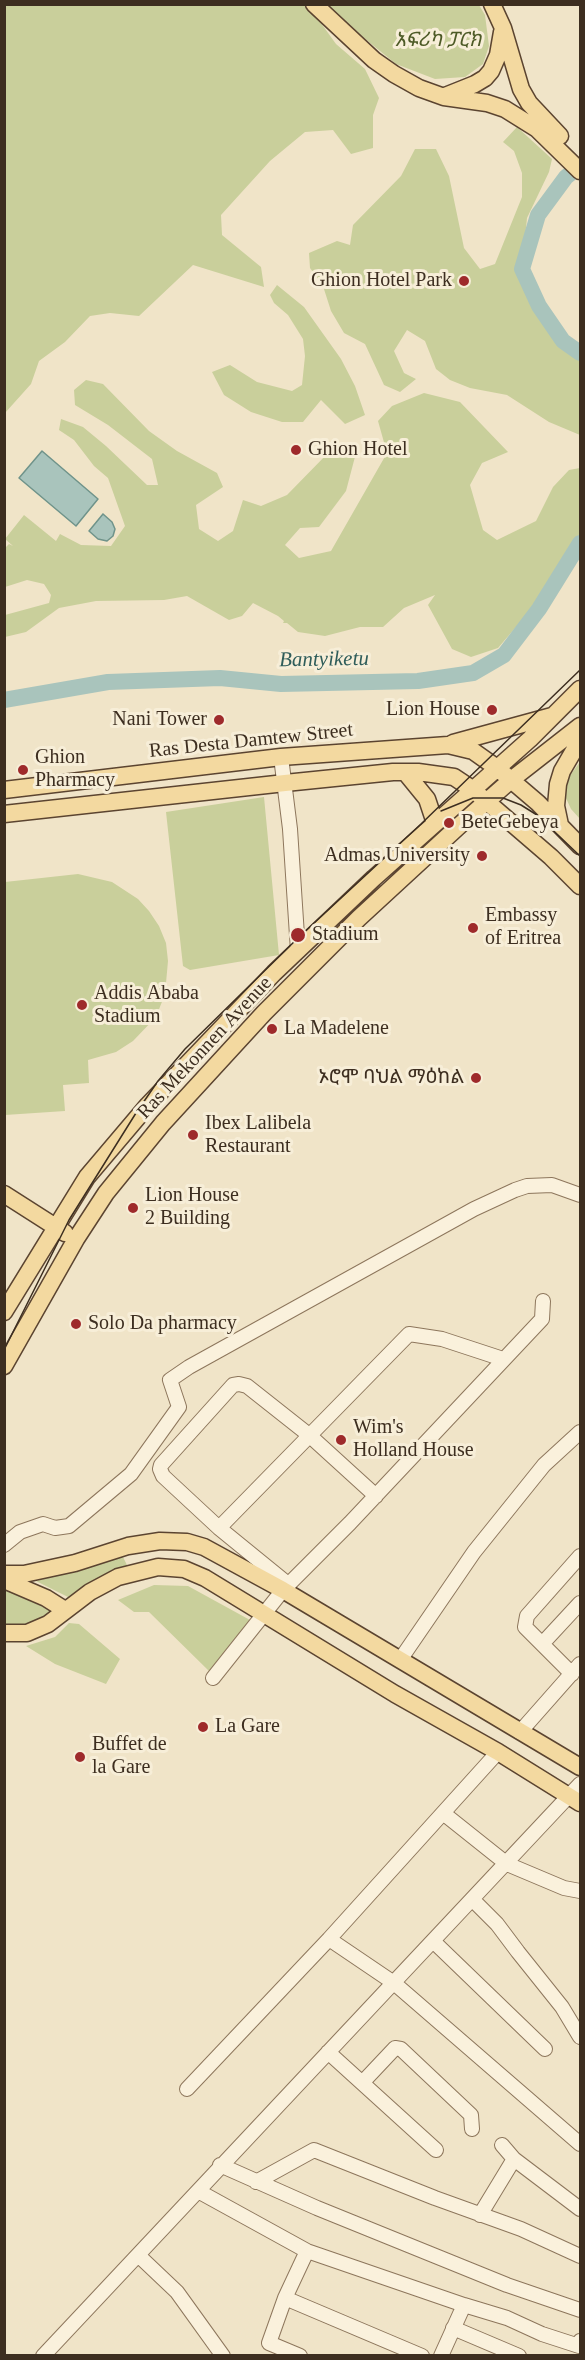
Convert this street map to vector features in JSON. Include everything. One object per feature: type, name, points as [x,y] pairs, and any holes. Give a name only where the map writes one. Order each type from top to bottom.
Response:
[{"type":"main road","points":[[314,4],[374,60],[419,88],[444,96],[487,103],[505,109],[580,155]]},
{"type":"main road","points":[[492,4],[503,28],[521,89],[580,171]]},
{"type":"main road","points":[[444,96],[475,84],[491,71],[498,55],[503,28]]},
{"type":"main road","name":"Ras Mekonnen Avenue","points":[[4,1312],[87,1177],[125,1131],[212,1037],[298,951],[580,689]]},
{"type":"main road","points":[[448,745],[553,716]]},
{"type":"main road","name":"Ras Mekonnen Avenue","points":[[4,1366],[76,1239],[106,1193],[129,1163],[240,1039],[359,918],[460,825],[511,780],[580,726]]},
{"type":"main road","points":[[560,825],[556,806],[558,784],[562,771],[580,741]]},
{"type":"main road","name":"Ras Desta Damtew Street","points":[[4,790],[281,757],[448,745],[473,751],[497,768],[580,846]]},
{"type":"main road","points":[[405,772],[427,799],[435,823]]},
{"type":"main road","points":[[4,814],[405,772],[454,777],[488,801],[580,886]]},
{"type":"main road","points":[[460,825],[478,820],[512,822]]},
{"type":"main road","points":[[4,1194],[76,1239]]},
{"type":"main road","points":[[4,1574],[24,1574],[75,1563],[128,1546],[160,1541],[187,1542],[217,1553],[286,1587],[400,1660],[580,1767]]},
{"type":"main road","points":[[4,1633],[27,1633],[48,1624],[90,1592],[118,1577],[158,1567],[184,1569],[205,1578],[263,1612],[394,1694],[576,1794]]},
{"type":"main road","points":[[4,1580],[46,1598],[65,1610]]},
{"type":"street","points":[[281,757],[298,951]]},
{"type":"street","points":[[4,1545],[20,1532],[43,1524],[55,1528],[69,1526],[131,1474],[179,1407],[170,1380],[189,1367],[468,1213],[515,1190],[527,1186],[552,1185],[580,1195]]},
{"type":"street","points":[[213,1678],[263,1612],[376,1496],[542,1319],[543,1301]]},
{"type":"street","points":[[219,1528],[409,1334],[442,1339],[503,1359]]},
{"type":"street","points":[[286,1587],[163,1476],[160,1469],[161,1465],[232,1385],[247,1386],[309,1435],[376,1496]]},
{"type":"street","points":[[400,1660],[474,1552],[544,1465],[580,1432]]},
{"type":"street","points":[[520,1732],[576,1669],[542,1644],[525,1627],[526,1616],[580,1556]]},
{"type":"street","points":[[542,1644],[580,1603]]},
{"type":"street","points":[[188,2089],[329,1939],[498,1752]]},
{"type":"street","points":[[43,2355],[220,2165],[576,1794]]},
{"type":"street","points":[[443,1813],[507,1864],[564,1888],[580,1891]]},
{"type":"street","points":[[473,1899],[497,1924],[562,2007],[580,2037]]},
{"type":"street","points":[[329,1939],[394,1983],[580,2144]]},
{"type":"street","points":[[434,1941],[545,2049]]},
{"type":"street","points":[[362,2082],[395,2048],[401,2049],[471,2115],[472,2129]]},
{"type":"street","points":[[328,2052],[436,2151]]},
{"type":"street","points":[[501,2145],[514,2158],[580,2209]]},
{"type":"street","points":[[256,2182],[314,2151],[521,2229],[580,2256]]},
{"type":"street","points":[[480,2215],[514,2158]]},
{"type":"street","points":[[220,2165],[507,2285],[580,2310]]},
{"type":"street","points":[[198,2191],[307,2251],[507,2318],[542,2334],[579,2346],[580,2341]]},
{"type":"street","points":[[300,2355],[269,2343],[285,2298],[307,2251]]},
{"type":"street","points":[[138,2255],[177,2292],[223,2355]]},
{"type":"street","points":[[285,2298],[422,2355]]},
{"type":"street","points":[[441,2355],[464,2305]]},
{"type":"street","points":[[453,2328],[519,2355]]},
{"type":"green space","points":[[5,5],[305,5],[313,12],[336,44],[365,69],[379,98],[373,115],[373,148],[351,154],[333,130],[305,132],[270,161],[221,215],[222,235],[261,267],[264,287],[193,265],[139,316],[110,313],[90,316],[65,342],[39,361],[31,384],[5,413]]},
{"type":"green space","name":"አፍሪካ ፓርክ","points":[[328,5],[479,5],[485,15],[489,46],[483,64],[465,77],[435,79],[396,64]]},
{"type":"green space","points":[[517,127],[552,159],[549,172],[527,218],[523,257],[529,293],[554,326],[580,345],[580,435],[549,422],[507,395],[470,388],[450,380],[436,369],[425,341],[407,330],[394,351],[404,373],[416,379],[400,392],[384,385],[365,344],[344,333],[331,311],[323,286],[310,268],[309,253],[337,241],[350,245],[353,225],[401,176],[415,149],[436,149],[449,176],[464,248],[480,269],[495,264],[522,197],[522,173],[514,151],[503,142]]},
{"type":"green space","points":[[277,285],[304,307],[341,359],[355,386],[365,415],[345,424],[321,400],[303,422],[282,422],[251,412],[224,395],[212,372],[230,365],[257,382],[292,391],[302,385],[305,356],[303,339],[288,315],[274,303],[270,295]]},
{"type":"green space","points":[[86,380],[103,384],[149,431],[177,451],[217,473],[223,487],[196,505],[199,529],[218,541],[233,531],[243,500],[261,506],[287,495],[329,452],[356,453],[346,491],[319,527],[300,528],[285,545],[299,558],[331,551],[387,453],[378,421],[392,406],[424,393],[460,402],[508,452],[482,463],[470,485],[483,530],[497,540],[536,521],[553,487],[569,470],[580,468],[580,544],[576,553],[551,586],[498,648],[471,657],[452,649],[428,605],[435,595],[404,608],[383,627],[360,627],[325,636],[298,632],[287,623],[283,623],[284,621],[278,616],[253,603],[242,616],[229,620],[187,596],[164,600],[96,601],[59,608],[26,632],[5,637],[5,615],[49,603],[51,595],[44,584],[27,580],[5,587],[5,548],[9,544],[13,546],[5,539],[24,515],[56,541],[60,534],[81,545],[111,546],[125,526],[108,478],[94,466],[74,440],[59,430],[61,419],[83,427],[147,485],[158,485],[152,459],[108,425],[75,405],[74,390]]},
{"type":"green space","points":[[580,762],[580,819],[571,809],[564,794],[568,778]]},
{"type":"green space","points":[[264,797],[279,955],[190,970],[183,966],[166,812]]},
{"type":"green space","name":"Addis Ababa Stadium","points":[[78,874],[112,882],[138,899],[149,911],[166,943],[168,961],[165,994],[156,1017],[133,1041],[116,1052],[88,1060],[89,1083],[63,1085],[65,1111],[5,1115],[5,882]]},
{"type":"green space","points":[[123,1557],[128,1567],[72,1599],[36,1581]]},
{"type":"green space","points":[[154,1585],[188,1586],[250,1620],[209,1671],[149,1612],[134,1612],[118,1600]]},
{"type":"green space","points":[[5,1590],[48,1609],[54,1615],[29,1626],[7,1626],[5,1624]]},
{"type":"green space","points":[[69,1623],[79,1624],[120,1659],[106,1684],[55,1664],[26,1646],[55,1637]]},
{"type":"water","points":[[42,451],[98,499],[76,526],[19,478]]},
{"type":"water","points":[[103,514],[112,522],[115,529],[113,536],[107,541],[98,539],[89,531]]},
{"type":"waterway","name":"Bantyiketu","points":[[580,166],[566,177],[538,215],[522,269],[539,306],[563,341],[580,353]]},
{"type":"waterway","name":"Bantyiketu","points":[[4,700],[108,682],[220,678],[281,684],[418,681],[473,673],[504,655],[539,609],[580,543]]},
{"type":"tram line","points":[[4,1350],[69,1220],[136,1113],[158,1081],[185,1049],[299,937],[421,824],[580,670]]},
{"type":"tram line","points":[[441,811],[473,798],[503,798],[537,815],[580,856]]},
{"type":"place","name":"Ghion Hotel Park","points":[[464,281]]},
{"type":"place","name":"Ghion Hotel","points":[[296,450]]},
{"type":"place","name":"Lion House","points":[[492,710]]},
{"type":"place","name":"Nani Tower","points":[[219,720]]},
{"type":"place","name":"Ghion Pharmacy","points":[[23,770]]},
{"type":"place","name":"BeteGebeya","points":[[449,823]]},
{"type":"place","name":"Admas University","points":[[482,856]]},
{"type":"place","name":"Embassy of Eritrea","points":[[473,928]]},
{"type":"place","name":"Stadium","points":[[298,935]]},
{"type":"place","name":"Addis Ababa Stadium","points":[[82,1005]]},
{"type":"place","name":"La Madelene","points":[[272,1029]]},
{"type":"place","name":"ኦሮሞ ባህል ማዕከል","points":[[476,1078]]},
{"type":"place","name":"Ibex Lalibela Restaurant","points":[[193,1135]]},
{"type":"place","name":"Lion House 2 Building","points":[[133,1208]]},
{"type":"place","name":"Solo Da pharmacy","points":[[76,1324]]},
{"type":"place","name":"Wim's Holland House","points":[[341,1440]]},
{"type":"place","name":"La Gare","points":[[203,1727]]},
{"type":"place","name":"Buffet de la Gare","points":[[80,1757]]}]
